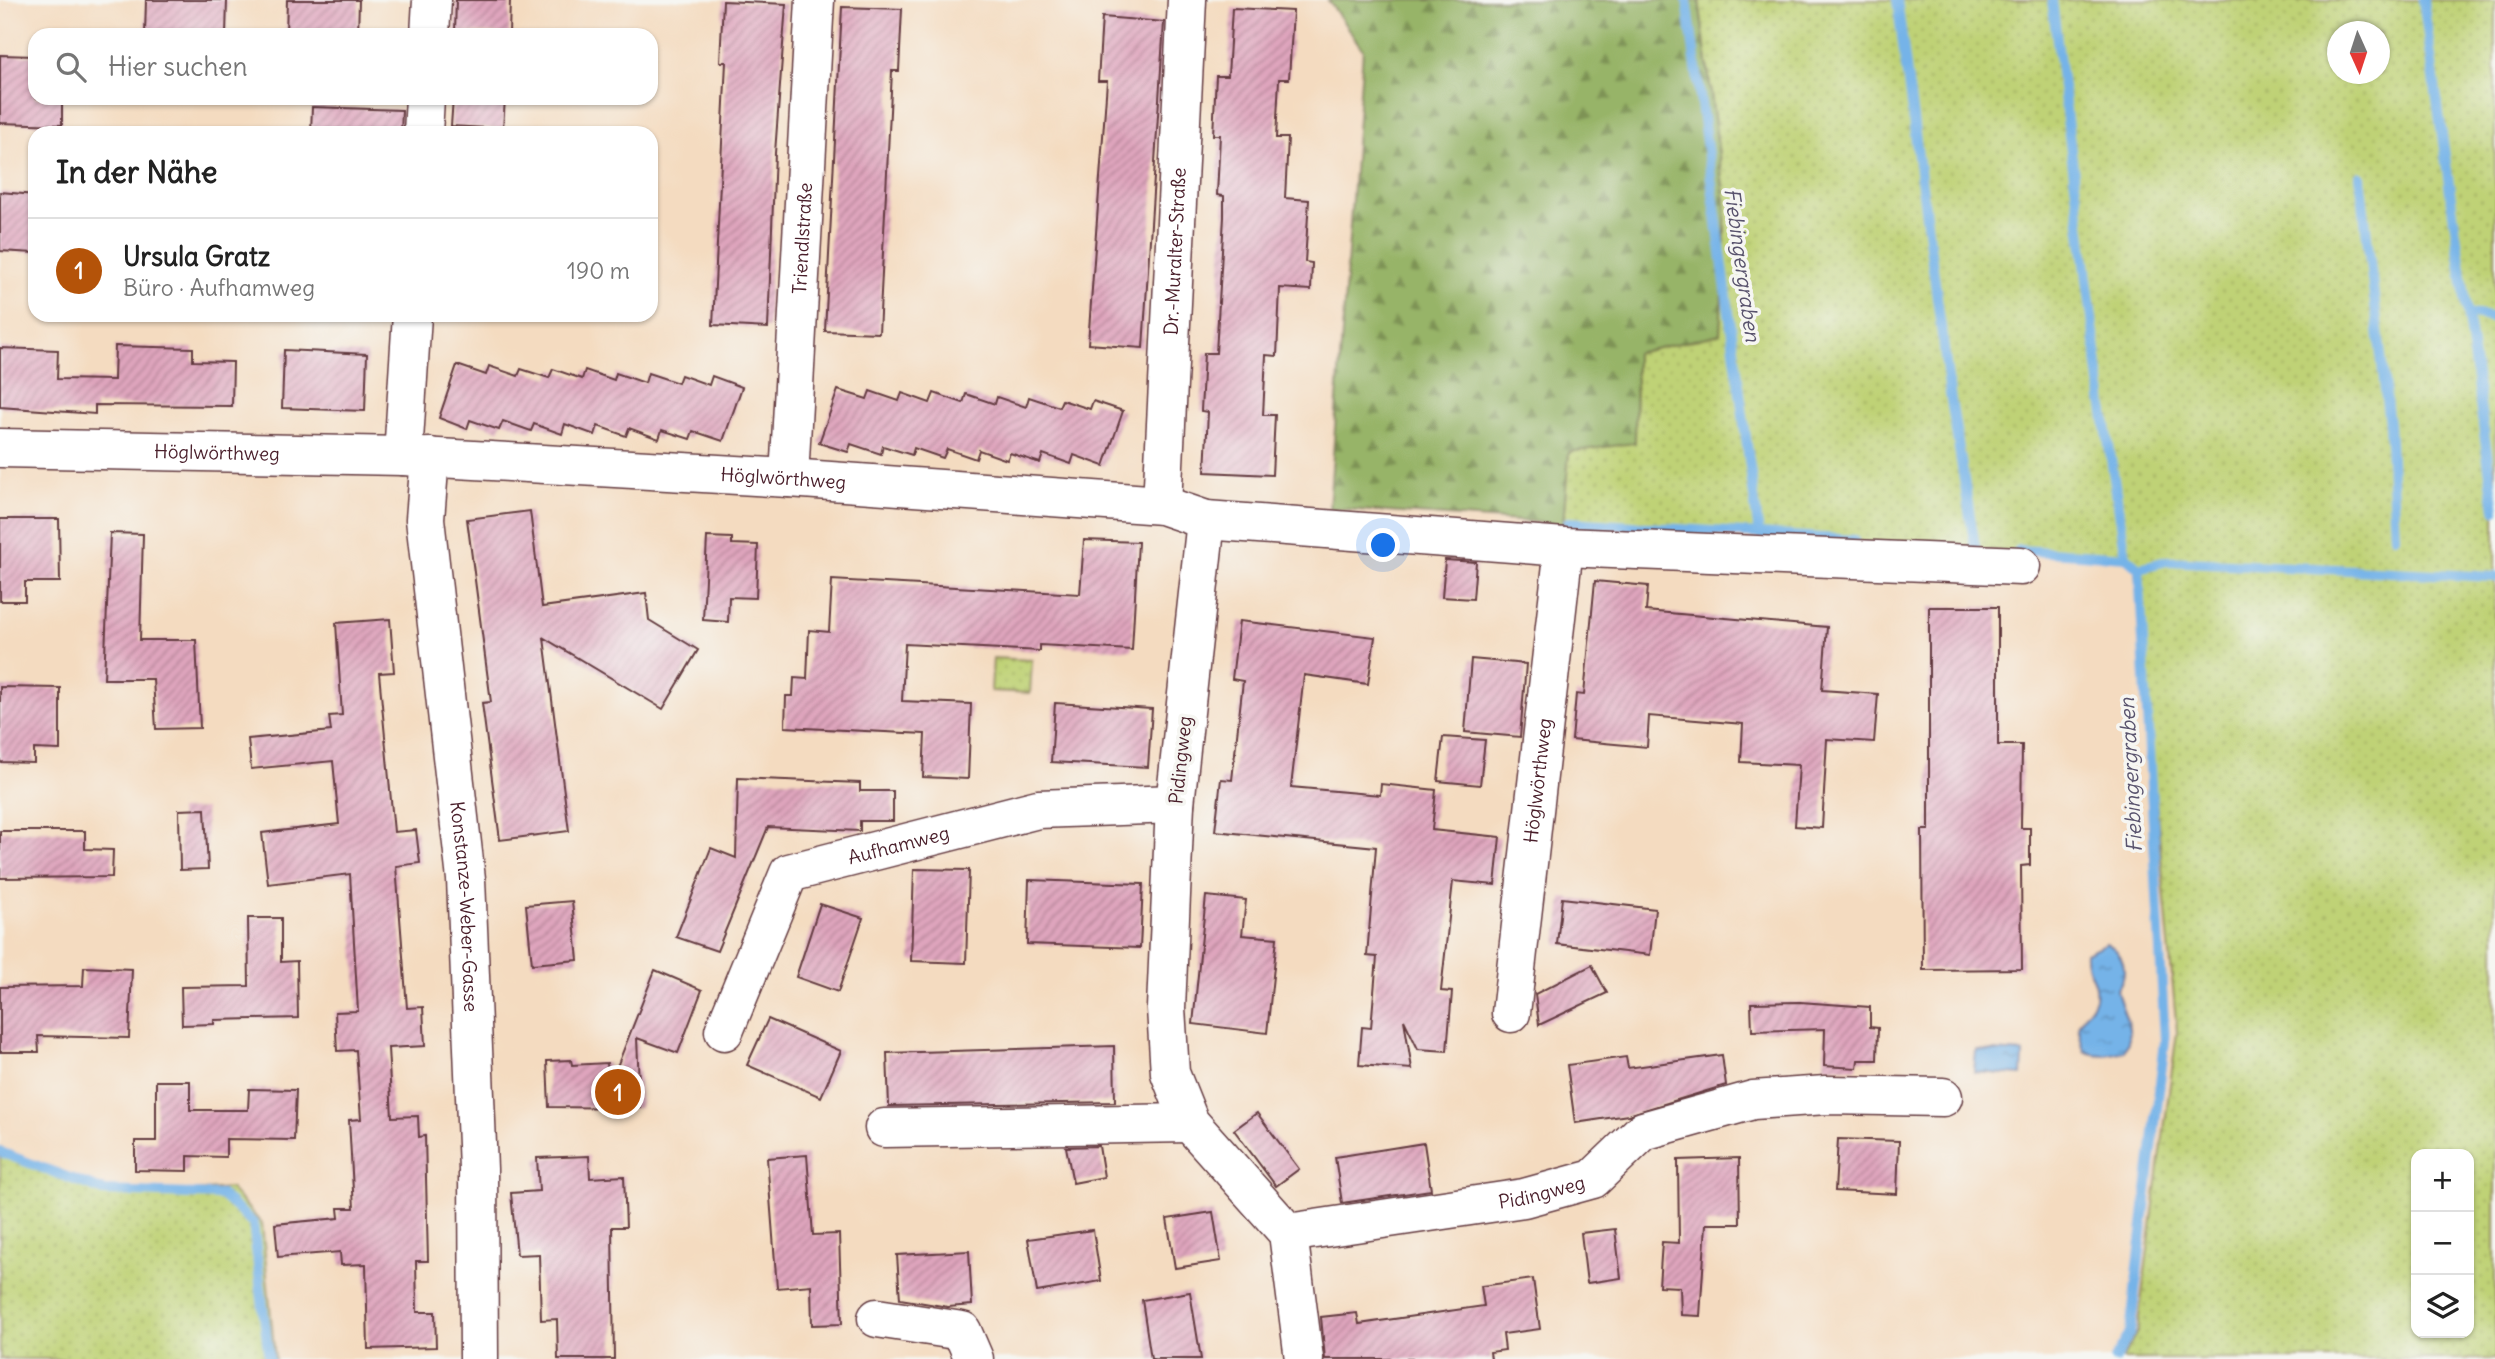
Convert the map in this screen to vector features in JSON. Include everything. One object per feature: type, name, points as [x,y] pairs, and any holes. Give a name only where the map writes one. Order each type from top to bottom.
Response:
[{"type":"street","points":[[430,28],[432,0]]},
{"type":"street","name":"Triendlstraße","points":[[789,478],[815,0]]},
{"type":"street","name":"Dr.-Muralter-Straße","points":[[1162,505],[1187,0]]},
{"type":"street","points":[[423,126],[425,105]]},
{"type":"street","name":"Konstanze-Weber-Gasse","points":[[412,322],[416,456],[466,879],[478,1169],[479,1359]]},
{"type":"street","name":"Höglwörthweg","points":[[0,448],[416,456],[789,478],[1162,505],[1206,520],[1564,547],[2021,566]]},
{"type":"street","name":"Pidingweg","points":[[1206,520],[1175,804],[1166,1008],[1170,1073],[1190,1123],[1288,1233],[1524,1198],[1593,1180],[1643,1131],[1753,1100],[1826,1095],[1942,1097]]},
{"type":"street","name":"Höglwörthweg","points":[[1511,1013],[1564,547]]},
{"type":"street","name":"Aufhamweg","points":[[724,1031],[789,873],[1038,809],[1175,804]]},
{"type":"street","points":[[884,1128],[1190,1123]]},
{"type":"street","points":[[1288,1233],[1304,1359]]},
{"type":"street","points":[[877,1318],[962,1331],[974,1359]]},
{"type":"green space","points":[[1328,0],[1699,0],[1726,210],[1720,334],[1636,353],[1635,443],[1569,452],[1563,524],[1329,508],[1363,50]]},
{"type":"green space","points":[[1699,0],[2495,0],[2495,1359],[2122,1359],[2137,1332],[2177,1032],[2134,559],[1563,524],[1569,451],[1635,442],[1636,352],[1726,210]]},
{"type":"green space","points":[[993,658],[1032,660],[1030,693],[991,691]]},
{"type":"green space","points":[[0,1148],[127,1196],[230,1188],[262,1224],[275,1359],[0,1359]]},
{"type":"water","points":[[2106,943],[2117,952],[2123,963],[2123,976],[2117,989],[2129,1035],[2124,1051],[2099,1055],[2084,1051],[2078,1026],[2095,997],[2095,985],[2087,965],[2086,953]]},
{"type":"water","points":[[1976,1050],[2023,1053],[2022,1075],[1974,1072]]},
{"type":"building","points":[[146,0],[227,0],[226,28],[145,28]]},
{"type":"building","points":[[287,0],[359,0],[358,28],[286,28]]},
{"type":"building","points":[[456,0],[510,0],[509,28],[455,28]]},
{"type":"building","points":[[723,1],[786,4],[775,153],[768,328],[713,325],[726,62],[720,62]]},
{"type":"building","points":[[842,7],[902,9],[899,71],[892,71],[879,333],[825,331]]},
{"type":"building","points":[[1232,8],[1293,11],[1289,79],[1279,79],[1276,138],[1288,138],[1285,198],[1309,200],[1305,262],[1312,263],[1311,290],[1280,288],[1277,356],[1266,355],[1263,415],[1275,415],[1272,475],[1205,472],[1208,412],[1201,411],[1204,353],[1216,353],[1224,217],[1224,196],[1217,195],[1220,135],[1213,135],[1216,76],[1228,76]]},
{"type":"building","points":[[1102,17],[1164,22],[1143,348],[1088,344],[1107,81],[1098,81]]},
{"type":"building","points":[[0,55],[28,56],[28,105],[62,105],[62,125],[0,123]]},
{"type":"building","points":[[452,105],[505,105],[503,126],[451,126]]},
{"type":"building","points":[[312,107],[402,110],[401,126],[311,126]]},
{"type":"building","points":[[0,192],[28,194],[28,253],[0,251]]},
{"type":"building","points":[[115,346],[193,348],[193,361],[233,362],[232,406],[95,405],[95,414],[0,407],[0,348],[58,350],[57,379],[114,380]]},
{"type":"building","points":[[284,350],[367,354],[365,411],[282,408]]},
{"type":"building","points":[[457,365],[486,375],[489,366],[518,376],[521,369],[549,378],[553,369],[582,379],[585,370],[614,380],[616,373],[645,383],[648,373],[678,383],[681,375],[709,385],[712,376],[742,387],[723,441],[693,431],[690,439],[662,430],[659,439],[629,428],[626,436],[598,426],[595,435],[565,424],[562,434],[534,424],[531,431],[503,421],[499,430],[470,420],[467,429],[439,418]]},
{"type":"building","points":[[838,390],[867,399],[870,391],[899,401],[902,393],[930,403],[934,393],[963,403],[966,394],[995,404],[997,397],[1026,407],[1029,397],[1059,407],[1062,400],[1090,409],[1093,401],[1123,411],[1104,466],[1074,455],[1071,464],[1043,454],[1040,463],[1010,453],[1007,460],[979,450],[976,459],[947,449],[943,458],[914,448],[912,455],[883,446],[881,454],[851,444],[848,452],[819,443]]},
{"type":"building","points":[[530,511],[542,607],[646,593],[649,620],[698,650],[663,709],[544,638],[569,831],[500,840],[482,703],[491,702],[467,519]]},
{"type":"building","points":[[0,519],[59,519],[60,582],[25,582],[25,601],[0,601]]},
{"type":"building","points":[[110,533],[143,534],[140,640],[196,640],[200,728],[156,729],[153,679],[104,679]]},
{"type":"building","points":[[707,537],[732,538],[732,544],[758,545],[756,598],[729,597],[728,622],[703,620]]},
{"type":"building","points":[[1084,540],[1138,542],[1132,650],[1040,645],[1040,651],[905,644],[902,701],[971,704],[968,779],[923,777],[925,734],[785,727],[786,696],[793,696],[794,678],[807,679],[809,630],[829,632],[832,580],[1080,594]]},
{"type":"building","points":[[1445,560],[1476,562],[1473,599],[1442,597]]},
{"type":"building","points":[[1595,581],[1648,586],[1646,611],[1827,627],[1822,690],[1878,694],[1874,742],[1827,739],[1822,828],[1795,826],[1799,765],[1741,762],[1743,724],[1649,716],[1647,747],[1572,740],[1576,694],[1584,695]]},
{"type":"building","points":[[1929,607],[1998,607],[1998,745],[2022,745],[2021,828],[2030,828],[2030,865],[2021,866],[2022,969],[1923,970],[1922,830],[1929,830]]},
{"type":"building","points":[[390,619],[394,672],[379,673],[394,832],[416,830],[420,863],[396,866],[407,1008],[423,1007],[425,1046],[388,1048],[392,1117],[418,1116],[419,1137],[425,1136],[428,1261],[416,1261],[417,1312],[435,1312],[436,1347],[368,1349],[366,1264],[341,1265],[340,1252],[278,1257],[275,1224],[339,1218],[338,1208],[354,1208],[349,1120],[361,1119],[356,1050],[337,1051],[335,1012],[358,1011],[350,874],[268,884],[262,833],[339,824],[333,761],[251,769],[248,739],[331,731],[329,716],[342,715],[336,623]]},
{"type":"building","points":[[1239,621],[1375,637],[1368,684],[1304,675],[1291,787],[1380,795],[1381,784],[1436,790],[1432,830],[1500,837],[1495,885],[1453,881],[1441,991],[1452,992],[1447,1051],[1418,1049],[1404,1020],[1412,1069],[1359,1065],[1362,1027],[1371,1028],[1377,957],[1367,956],[1376,847],[1215,831],[1221,779],[1232,780],[1243,681],[1232,679]]},
{"type":"building","points":[[1471,659],[1526,664],[1520,737],[1465,732]]},
{"type":"building","points":[[0,687],[60,688],[60,750],[34,749],[34,763],[0,762]]},
{"type":"building","points":[[1055,703],[1152,709],[1148,767],[1051,762]]},
{"type":"building","points":[[1443,737],[1485,740],[1480,785],[1438,781]]},
{"type":"building","points":[[738,778],[860,783],[860,791],[893,791],[893,821],[860,821],[860,831],[768,827],[717,951],[676,937],[711,848],[736,858]]},
{"type":"building","points":[[205,809],[208,869],[180,870],[179,810]]},
{"type":"building","points":[[0,831],[85,831],[85,849],[113,850],[112,877],[0,878]]},
{"type":"building","points":[[914,869],[969,870],[966,963],[911,961]]},
{"type":"building","points":[[1029,880],[1143,884],[1140,948],[1027,944]]},
{"type":"building","points":[[1206,896],[1246,900],[1242,935],[1277,938],[1267,1033],[1193,1024]]},
{"type":"building","points":[[1562,898],[1655,909],[1650,955],[1557,944]]},
{"type":"building","points":[[572,901],[578,960],[532,964],[526,905]]},
{"type":"building","points":[[820,904],[863,918],[838,992],[796,977]]},
{"type":"building","points":[[248,918],[281,918],[281,962],[297,961],[298,1018],[214,1020],[214,1024],[182,1025],[181,987],[249,986]]},
{"type":"building","points":[[1592,965],[1607,993],[1539,1025],[1535,994]]},
{"type":"building","points":[[84,967],[132,969],[129,1038],[38,1036],[39,1052],[0,1052],[0,987],[83,986]]},
{"type":"building","points":[[655,970],[702,990],[678,1053],[637,1038],[640,1108],[549,1107],[547,1061],[571,1060],[572,1065],[607,1063],[609,1087]]},
{"type":"building","points":[[1800,1002],[1870,1007],[1870,1027],[1878,1028],[1877,1060],[1858,1060],[1857,1068],[1824,1066],[1825,1029],[1752,1031],[1751,1003]]},
{"type":"building","points":[[768,1019],[841,1051],[821,1097],[747,1065]]},
{"type":"building","points":[[1114,1046],[1115,1102],[889,1106],[887,1053]]},
{"type":"building","points":[[1722,1055],[1726,1085],[1628,1115],[1575,1123],[1567,1065],[1626,1057],[1628,1068]]},
{"type":"building","points":[[156,1081],[190,1081],[190,1110],[248,1110],[249,1089],[296,1090],[294,1140],[226,1139],[226,1157],[188,1156],[188,1171],[135,1170],[135,1141],[156,1141]]},
{"type":"building","points":[[1257,1113],[1299,1169],[1276,1186],[1234,1130]]},
{"type":"building","points":[[1838,1139],[1899,1141],[1897,1194],[1835,1191]]},
{"type":"building","points":[[1424,1143],[1431,1190],[1342,1203],[1335,1157]]},
{"type":"building","points":[[1099,1146],[1104,1177],[1073,1183],[1066,1147]]},
{"type":"building","points":[[807,1155],[813,1235],[839,1234],[842,1324],[812,1325],[811,1285],[777,1288],[767,1158]]},
{"type":"building","points":[[589,1156],[590,1178],[624,1176],[626,1227],[612,1227],[614,1359],[558,1359],[557,1319],[541,1320],[539,1254],[517,1255],[511,1193],[539,1191],[537,1158]]},
{"type":"building","points":[[1739,1158],[1740,1224],[1706,1224],[1700,1316],[1681,1315],[1680,1287],[1659,1286],[1662,1242],[1679,1243],[1678,1160]]},
{"type":"building","points":[[1213,1212],[1221,1261],[1175,1268],[1167,1219]]},
{"type":"building","points":[[1615,1229],[1621,1278],[1587,1283],[1581,1233]]},
{"type":"building","points":[[1093,1230],[1101,1281],[1037,1292],[1028,1239]]},
{"type":"building","points":[[969,1251],[972,1305],[948,1307],[900,1299],[897,1255]]},
{"type":"building","points":[[1533,1279],[1540,1329],[1503,1334],[1505,1350],[1490,1352],[1491,1359],[1325,1359],[1321,1317],[1357,1313],[1359,1324],[1484,1306],[1481,1286]]},
{"type":"building","points":[[1190,1292],[1201,1359],[1151,1359],[1142,1300]]},
{"type":"waterway","name":"Fiebingergraben","points":[[1687,0],[1759,534]]},
{"type":"waterway","points":[[1897,0],[1950,394],[1975,547]]},
{"type":"waterway","points":[[2052,0],[2103,406],[2126,557]]},
{"type":"waterway","points":[[2423,0],[2495,510]]},
{"type":"waterway","points":[[2360,176],[2389,424],[2395,536]]},
{"type":"waterway","points":[[2467,313],[2495,318]]},
{"type":"waterway","name":"Fiebingergraben","points":[[1568,522],[1854,540]]},
{"type":"waterway","name":"Fiebingergraben","points":[[2019,550],[2126,557],[2139,568],[2165,1041],[2130,1333],[2115,1359]]},
{"type":"waterway","points":[[2139,568],[2167,561],[2495,577]]},
{"type":"waterway","points":[[0,1152],[104,1191],[221,1195],[253,1223],[269,1359]]},
{"type":"place","name":"Ursula Gratz","points":[[618,1092]]}]
